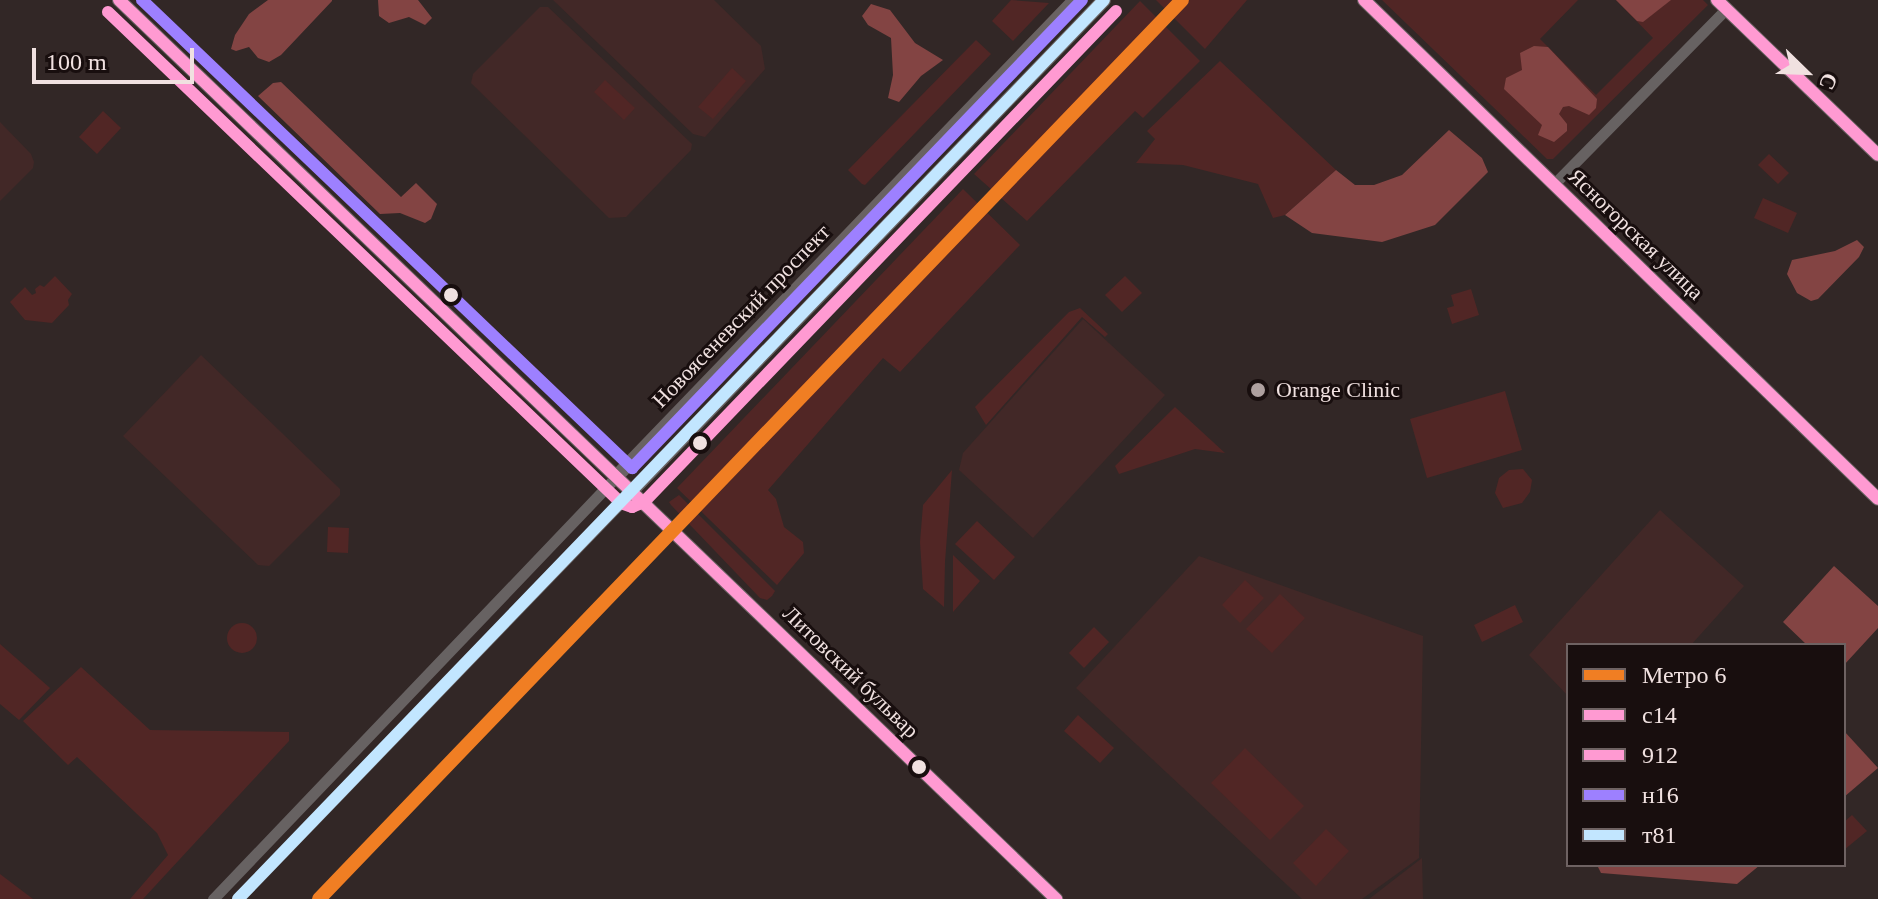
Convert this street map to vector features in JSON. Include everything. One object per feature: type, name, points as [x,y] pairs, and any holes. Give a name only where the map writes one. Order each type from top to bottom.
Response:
[{"type":"main road","name":"Литовский бульвар","points":[[119,0],[1056,899]]},
{"type":"main road","name":"Новоясеневский проспект","points":[[617,476],[1075,0]]},
{"type":"main road","name":"Новоясеневский проспект","points":[[632,491],[1104,0]]},
{"type":"main road","name":"Ясногорская улица","points":[[1364,0],[1878,499]]},
{"type":"main road","points":[[1722,4],[1878,155]]},
{"type":"street","points":[[1554,184],[1722,4]]},
{"type":"street","name":"Новоясеневский проспект","points":[[213,899],[617,476]]},
{"type":"street","name":"Новоясеневский проспект","points":[[238,899],[632,491]]},
{"type":"street","points":[[439,663],[439,677],[452,677]]},
{"type":"street","points":[[391,713],[404,713],[404,726]]},
{"type":"shaded area","points":[[268,0],[332,1],[281,55],[269,62],[258,58],[249,47],[236,51],[231,49],[235,35],[249,14]]},
{"type":"shaded area","points":[[378,0],[418,0],[432,18],[425,25],[409,17],[389,23],[379,16]]},
{"type":"shaded area","points":[[553,0],[714,0],[761,46],[765,69],[705,137],[693,134]]},
{"type":"shaded area","points":[[1011,0],[1049,3],[1013,41],[992,21]]},
{"type":"shaded area","points":[[1156,0],[1247,0],[1205,49]]},
{"type":"shaded area","points":[[1382,0],[1578,0],[1540,39],[1596,95],[1653,38],[1616,0],[1703,0],[1708,5],[1553,159],[1547,159]]},
{"type":"shaded area","points":[[1616,0],[1671,0],[1643,22],[1637,21]]},
{"type":"shaded area","points":[[1140,1],[1200,61],[1143,118],[1135,111],[1027,221],[974,174]]},
{"type":"shaded area","points":[[871,4],[890,10],[915,43],[943,60],[921,76],[899,102],[888,98],[893,75],[891,38],[868,25],[862,16]]},
{"type":"shaded area","points":[[540,7],[548,7],[692,144],[691,150],[626,217],[609,218],[471,83],[473,74]]},
{"type":"shaded area","points":[[976,40],[991,54],[865,185],[862,184],[848,170]]},
{"type":"shaded area","points":[[1534,46],[1548,47],[1597,99],[1596,108],[1589,115],[1569,106],[1563,107],[1559,114],[1567,124],[1567,131],[1554,142],[1538,135],[1542,125],[1504,89],[1506,78],[1522,70],[1520,53]]},
{"type":"shaded area","points":[[1220,61],[1336,170],[1285,215],[1273,218],[1258,184],[1183,165],[1136,163],[1155,139],[1147,131]]},
{"type":"shaded area","points":[[732,68],[746,81],[713,119],[698,107]]},
{"type":"shaded area","points":[[605,80],[635,108],[624,120],[594,92]]},
{"type":"shaded area","points":[[281,82],[401,197],[416,183],[437,204],[431,219],[425,223],[400,213],[380,214],[258,96],[273,83]]},
{"type":"shaded area","points":[[103,111],[121,128],[97,154],[79,137]]},
{"type":"shaded area","points":[[0,122],[31,154],[34,162],[33,168],[0,201]]},
{"type":"shaded area","points":[[1449,130],[1482,158],[1488,172],[1435,225],[1382,242],[1312,233],[1285,215],[1336,170],[1355,185],[1374,185],[1402,175]]},
{"type":"shaded area","points":[[1769,154],[1789,173],[1778,184],[1758,165]]},
{"type":"shaded area","points":[[963,189],[1020,245],[900,372],[883,358],[768,490],[776,499],[784,527],[803,542],[804,553],[777,585],[677,488]]},
{"type":"shaded area","points":[[1763,198],[1797,213],[1788,233],[1754,218]]},
{"type":"shaded area","points":[[1857,240],[1864,247],[1859,257],[1818,299],[1811,301],[1797,293],[1787,274],[1792,260],[1835,251]]},
{"type":"shaded area","points":[[55,276],[72,294],[69,305],[52,323],[25,320],[10,302],[25,287],[32,295],[36,293],[35,289],[40,285],[44,287]]},
{"type":"shaded area","points":[[1125,276],[1142,293],[1122,312],[1105,295]]},
{"type":"shaded area","points":[[1471,289],[1479,315],[1452,324],[1447,308],[1454,306],[1451,295]]},
{"type":"shaded area","points":[[1080,308],[1108,334],[1105,337],[1082,317],[986,425],[975,407],[1069,312]]},
{"type":"shaded area","points":[[1083,319],[1165,395],[1033,538],[959,470],[963,453]]},
{"type":"shaded area","points":[[201,355],[340,489],[340,495],[269,566],[258,565],[123,436]]},
{"type":"shaded area","points":[[1505,391],[1522,450],[1427,478],[1410,419]]},
{"type":"shaded area","points":[[1175,407],[1225,453],[1195,449],[1119,474],[1115,466]]},
{"type":"shaded area","points":[[1523,469],[1532,480],[1530,492],[1522,503],[1503,508],[1495,493],[1499,478],[1509,470]]},
{"type":"shaded area","points":[[952,470],[944,607],[923,589],[920,542],[923,505]]},
{"type":"shaded area","points":[[679,495],[775,591],[772,596],[767,600],[760,598],[671,505],[669,502]]},
{"type":"shaded area","points":[[1660,510],[1744,586],[1693,643],[1566,643],[1566,694],[1529,655]]},
{"type":"shaded area","points":[[977,521],[1015,557],[994,580],[955,544]]},
{"type":"shaded area","points":[[328,527],[349,528],[348,553],[327,552]]},
{"type":"shaded area","points":[[953,555],[980,581],[953,612]]},
{"type":"shaded area","points":[[1199,556],[1423,636],[1419,858],[1362,899],[1302,899],[1076,688]]},
{"type":"shaded area","points":[[1834,566],[1878,606],[1878,628],[1846,663],[1846,643],[1805,643],[1783,622]]},
{"type":"shaded area","points":[[1245,580],[1264,598],[1240,623],[1222,605]]},
{"type":"shaded area","points":[[1280,594],[1305,618],[1272,653],[1246,629]]},
{"type":"shaded area","points":[[1515,605],[1523,622],[1482,642],[1474,625]]},
{"type":"shaded area","points":[[242,623],[248,624],[256,632],[256,644],[248,652],[242,653],[236,652],[228,644],[227,638],[228,632],[236,624]]},
{"type":"shaded area","points":[[1094,627],[1109,642],[1084,668],[1069,653]]},
{"type":"shaded area","points":[[0,644],[50,688],[19,720],[0,704]]},
{"type":"shaded area","points":[[81,667],[150,730],[289,732],[289,741],[143,899],[130,899],[168,855],[157,833],[77,757],[68,765],[23,721]]},
{"type":"shaded area","points":[[1078,715],[1114,748],[1100,763],[1064,731]]},
{"type":"shaded area","points":[[1846,733],[1878,768],[1846,795]]},
{"type":"shaded area","points":[[1245,748],[1304,806],[1270,840],[1211,783]]},
{"type":"shaded area","points":[[1852,815],[1867,831],[1846,848],[1846,820]]},
{"type":"shaded area","points":[[1326,829],[1349,851],[1316,886],[1293,863]]},
{"type":"shaded area","points":[[1422,858],[1423,899],[1369,899]]},
{"type":"shaded area","points":[[1598,867],[1758,867],[1737,884],[1601,873]]},
{"type":"shaded area","points":[[0,874],[33,899],[0,899]]},
{"type":"metro line","name":"6","points":[[319,899],[1182,0]]},
{"type":"transit line","name":"с14","points":[[119,0],[1056,899]]},
{"type":"transit line","name":"н16","points":[[142,0],[632,468],[1082,0]]},
{"type":"transit line","name":"т81","points":[[238,899],[1104,0]]},
{"type":"transit line","name":"с14","points":[[1364,0],[1878,499]]},
{"type":"transit line","name":"с14","points":[[1717,0],[1878,155]]},
{"type":"transit line","name":"912","points":[[108,12],[621,503],[632,507],[644,502],[1116,11]]},
{"type":"place","name":"Orange Clinic","points":[[1258,390]]}]
